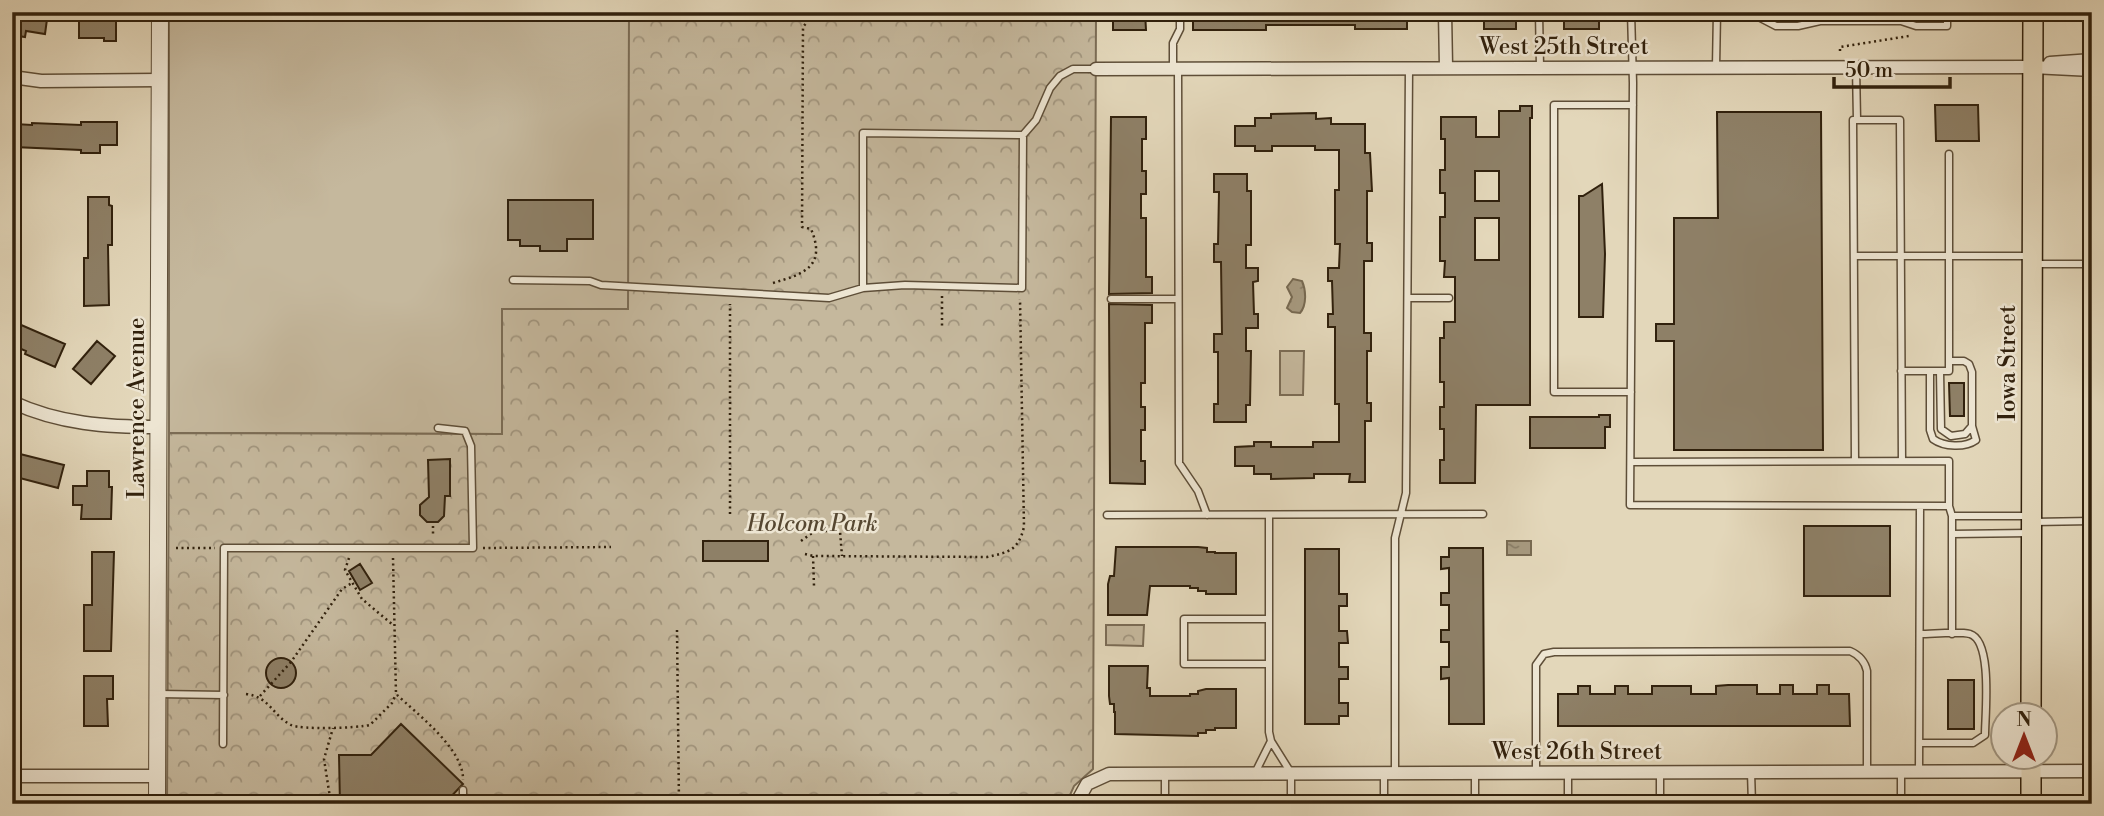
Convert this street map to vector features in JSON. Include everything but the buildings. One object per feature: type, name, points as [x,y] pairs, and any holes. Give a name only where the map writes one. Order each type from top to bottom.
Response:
[{"type":"highway","name":"Iowa Street","points":[[2031,700],[2033,12]]},
{"type":"highway","points":[[2031,770],[2031,804]]},
{"type":"street","name":"Lawrence Avenue","points":[[157,804],[160,12]]},
{"type":"street","points":[[1446,12],[1446,67]]},
{"type":"street","name":"West 25th Street","points":[[1096,69],[2032,66],[2067,60],[2090,63]]},
{"type":"street","points":[[12,77],[41,81],[159,80]]},
{"type":"street","points":[[12,402],[73,422],[101,426],[158,427]]},
{"type":"street","name":"West 26th Street","points":[[1076,804],[1087,784],[1109,774],[1919,771],[1988,767]]},
{"type":"street","name":"West 26th Street","points":[[2058,767],[2092,771]]},
{"type":"street","points":[[12,776],[157,776]]},
{"type":"lane","points":[[1180,12],[1180,29],[1173,43],[1179,463],[1198,491],[1207,515]]},
{"type":"lane","points":[[1539,12],[1540,66]]},
{"type":"lane","points":[[1631,12],[1633,105],[1630,505],[1949,506]]},
{"type":"lane","points":[[1716,66],[1717,12]]},
{"type":"lane","points":[[1749,12],[1776,26],[1821,22],[1901,22],[1916,26],[1947,26],[1947,12]]},
{"type":"lane","points":[[1763,18],[1774,12]]},
{"type":"lane","points":[[1799,12],[1821,22]]},
{"type":"lane","points":[[1901,22],[1908,12]]},
{"type":"lane","points":[[2087,12],[2090,63]]},
{"type":"lane","points":[[1856,66],[1857,120]]},
{"type":"lane","points":[[1384,804],[1390,773],[1395,538],[1406,493],[1409,67]]},
{"type":"lane","points":[[513,280],[590,281],[601,285],[829,298],[863,288],[942,285],[1020,288],[1023,135],[1036,120],[1050,88],[1060,76],[1073,69],[1096,69]]},
{"type":"lane","points":[[1631,392],[1554,393],[1554,105],[1633,105]]},
{"type":"lane","points":[[1856,461],[1853,120],[1900,120],[1902,461]]},
{"type":"lane","points":[[863,288],[863,133],[1023,135]]},
{"type":"lane","points":[[1901,371],[1949,371],[1949,154]]},
{"type":"lane","points":[[1854,256],[1949,256],[2092,264]]},
{"type":"lane","points":[[1408,298],[1450,298]]},
{"type":"lane","points":[[1111,299],[1178,299]]},
{"type":"lane","points":[[1930,371],[1930,430],[1933,439],[1943,444],[1970,444],[1976,440],[1972,426],[1971,367],[1964,361],[1949,361]]},
{"type":"lane","points":[[1940,371],[1941,429],[1945,433],[1958,436],[1969,431],[1972,426]]},
{"type":"lane","points":[[223,744],[224,548],[473,548],[471,446],[465,431],[438,428]]},
{"type":"lane","points":[[1630,461],[1949,461],[1952,634]]},
{"type":"lane","points":[[1919,771],[1920,506]]},
{"type":"lane","points":[[1107,515],[1483,514]]},
{"type":"lane","points":[[1269,515],[1269,732],[1271,741],[1291,773],[1291,804]]},
{"type":"lane","points":[[1952,516],[2032,524]]},
{"type":"lane","points":[[1952,534],[2032,524],[2092,521]]},
{"type":"lane","points":[[1269,619],[1184,619],[1184,663],[1269,664]]},
{"type":"lane","points":[[1919,743],[1973,743],[1985,735],[1986,674],[1984,651],[1978,639],[1970,634],[1920,634]]},
{"type":"lane","points":[[1536,772],[1536,664],[1544,654],[1850,651],[1858,655],[1867,671],[1867,771]]},
{"type":"lane","points":[[158,694],[224,695]]},
{"type":"lane","points":[[1255,773],[1271,741]]},
{"type":"lane","points":[[1901,771],[1901,804]]},
{"type":"lane","points":[[1475,772],[1475,804]]},
{"type":"lane","points":[[1568,772],[1568,804]]},
{"type":"lane","points":[[1660,772],[1660,804]]},
{"type":"lane","points":[[1751,772],[1752,804]]},
{"type":"lane","points":[[1165,773],[1165,804]]},
{"type":"lane","points":[[463,790],[463,804]]},
{"type":"path","points":[[754,293],[806,271],[811,267],[816,252],[816,242],[811,229],[802,227],[803,27],[812,16],[841,16]]},
{"type":"path","points":[[1840,51],[1840,47],[1917,34],[1916,26]]},
{"type":"path","points":[[942,285],[942,327]]},
{"type":"path","points":[[805,554],[987,557],[1009,551],[1017,545],[1024,527],[1020,288]]},
{"type":"path","points":[[730,291],[730,514]]},
{"type":"path","points":[[801,541],[815,531],[840,531],[842,556]]},
{"type":"path","points":[[473,548],[611,547]]},
{"type":"path","points":[[176,548],[224,548]]},
{"type":"path","points":[[353,548],[345,570],[362,598],[393,625]]},
{"type":"path","points":[[246,694],[260,696],[288,723],[296,727],[370,725],[392,703],[396,694],[393,548]]},
{"type":"path","points":[[813,556],[814,586]]},
{"type":"path","points":[[260,696],[291,662],[342,589],[352,583]]},
{"type":"path","points":[[677,630],[679,804]]},
{"type":"path","points":[[396,694],[449,746],[462,765],[463,790]]},
{"type":"path","points":[[331,804],[324,759],[333,727]]},
{"type":"green space","points":[[169,12],[629,12],[629,310],[502,434],[169,433]]},
{"type":"green space","name":"Holcom Park","points":[[629,12],[1096,12],[1093,769],[1074,786],[1066,804],[167,804],[169,433],[502,434],[502,309],[628,309]]},
{"type":"green space","points":[[1280,351],[1304,351],[1303,395],[1280,395]]},
{"type":"green space","points":[[1106,625],[1144,625],[1143,646],[1106,645]]},
{"type":"water","points":[[1293,279],[1302,281],[1304,289],[1305,302],[1300,313],[1287,308],[1292,297],[1287,287]]},
{"type":"water","points":[[1507,541],[1531,541],[1531,555],[1507,555]]}]
